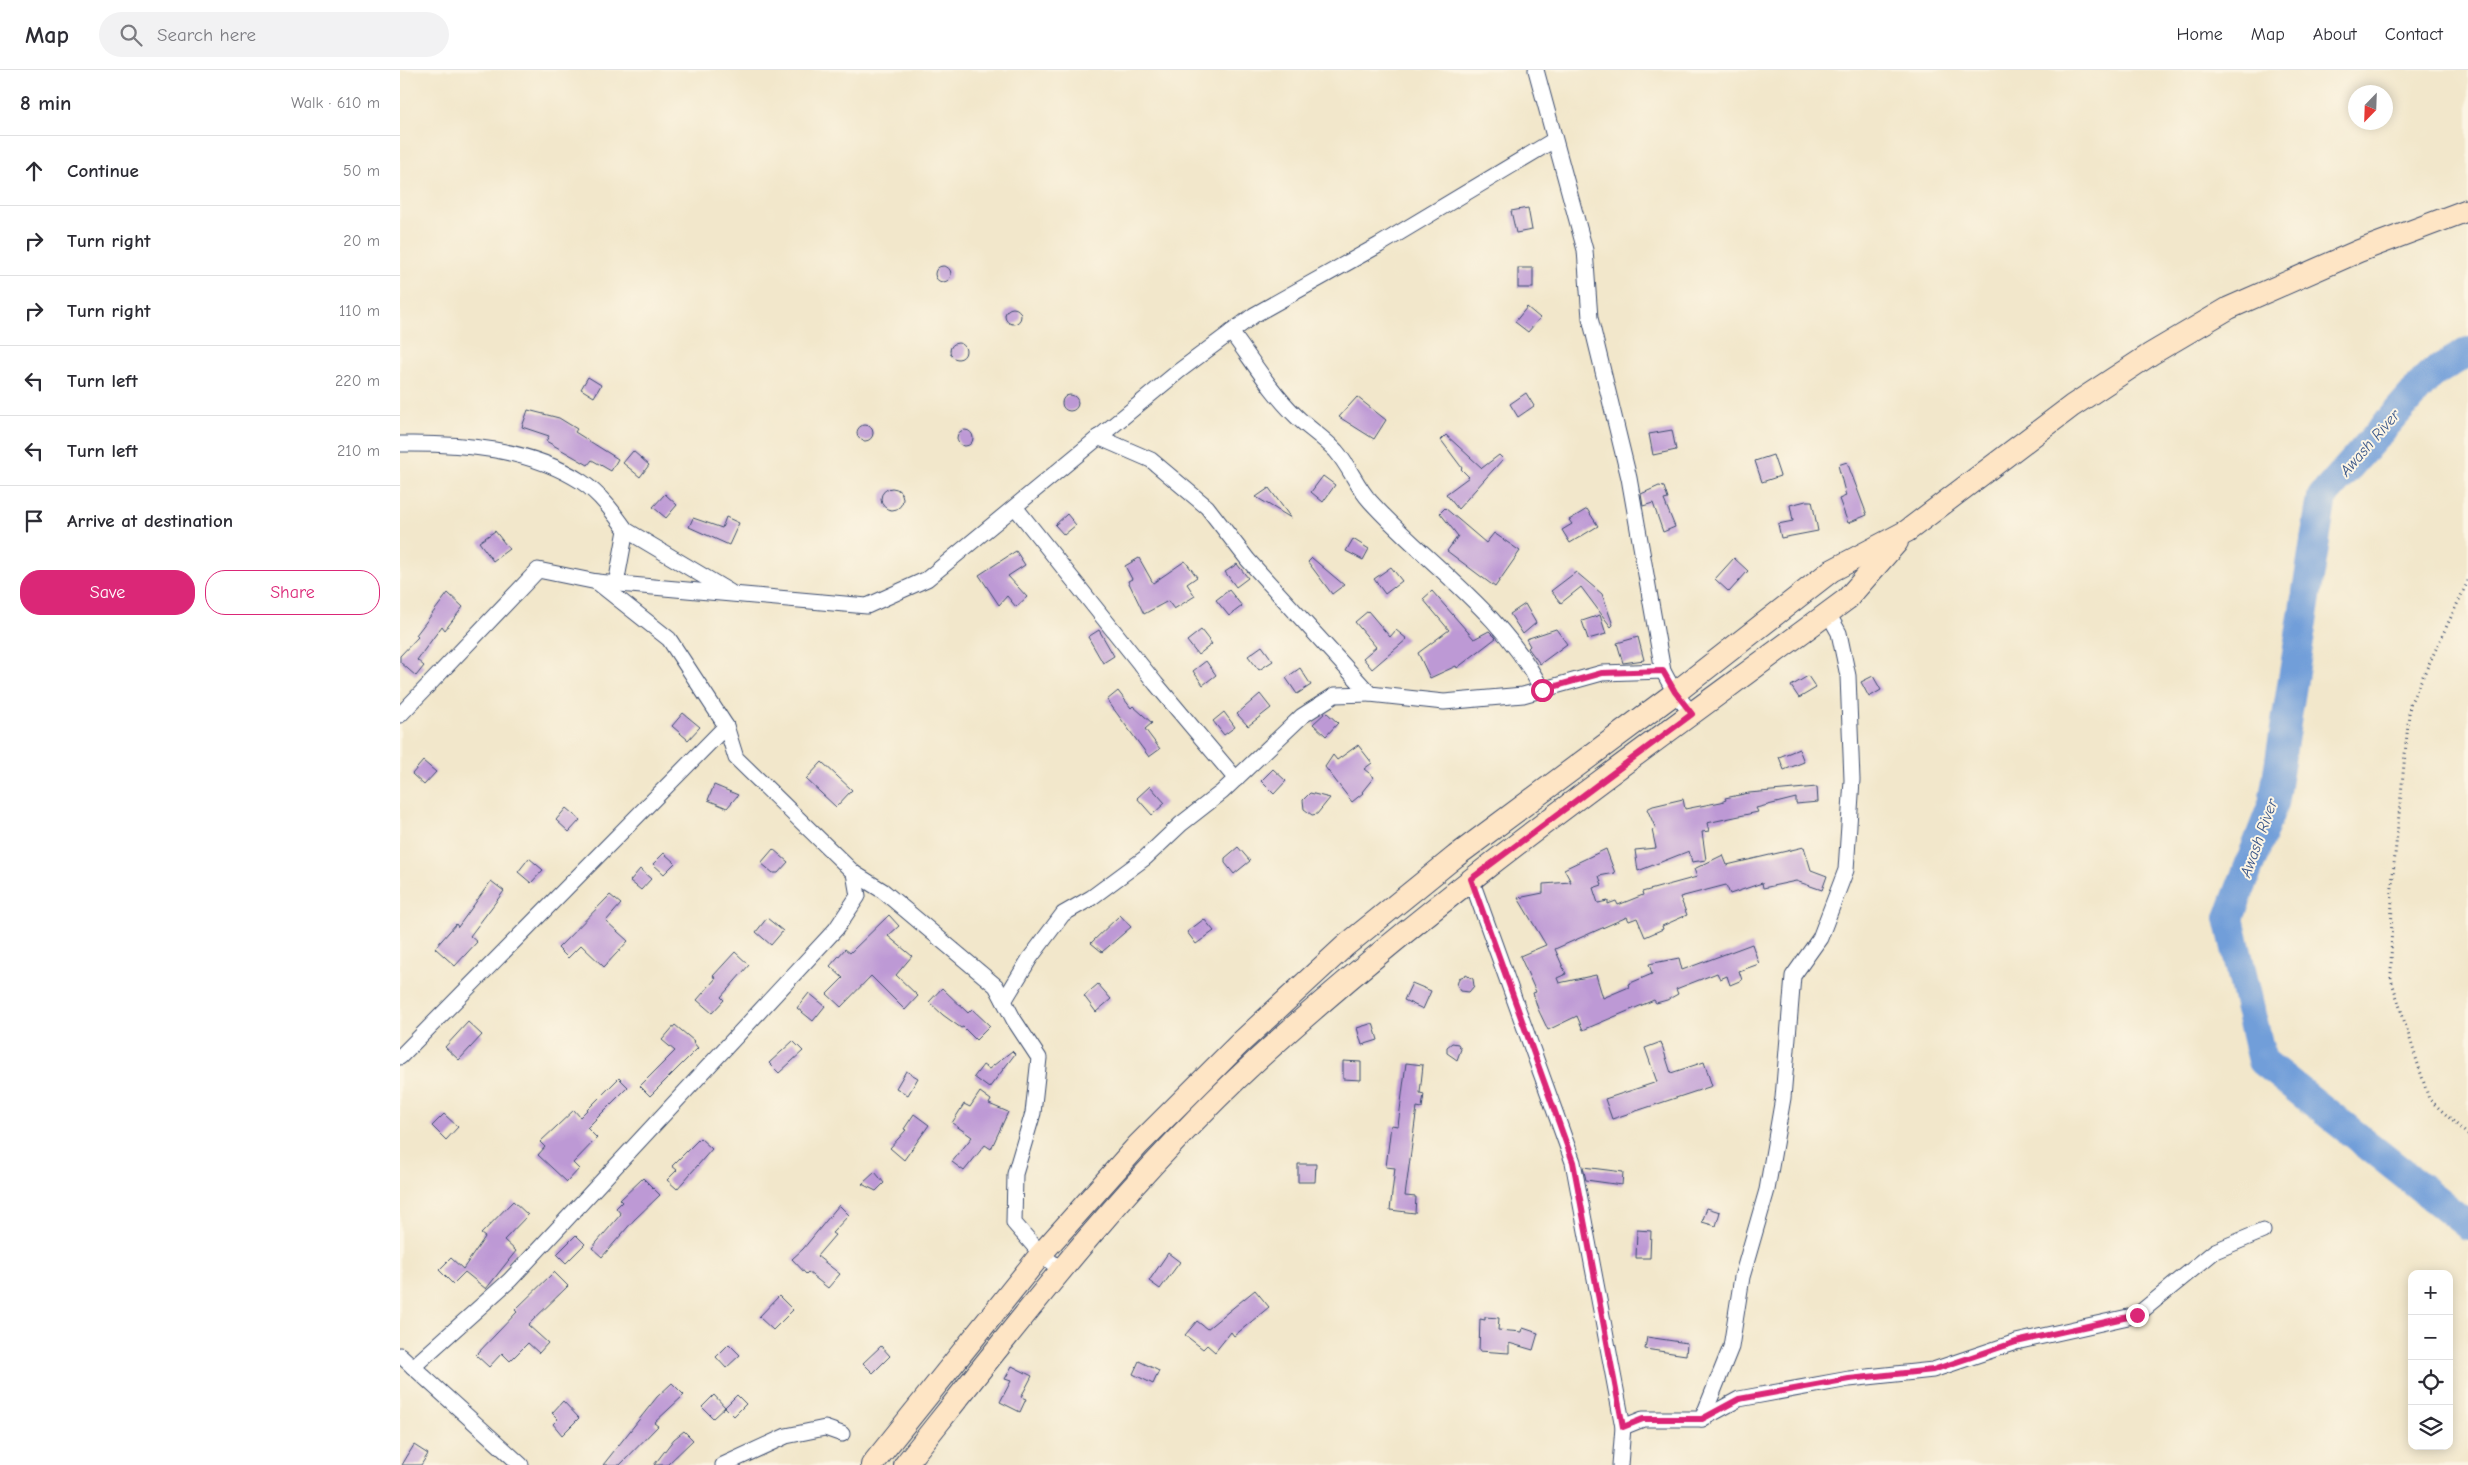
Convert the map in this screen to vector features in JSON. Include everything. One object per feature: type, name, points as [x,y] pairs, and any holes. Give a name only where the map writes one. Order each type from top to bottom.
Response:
[{"type":"main road","points":[[872,1465],[1041,1254],[1138,1145],[1239,1044],[1345,946],[1456,856],[1675,692],[1831,571],[1907,531],[2072,406],[2151,354],[2228,308],[2359,251],[2468,210]]},
{"type":"main road","points":[[905,1465],[1060,1269],[1155,1162],[1254,1062],[1363,966],[1471,879],[1828,613],[1846,598],[1907,531]]},
{"type":"street","points":[[1536,70],[1585,250],[1590,318],[1630,478],[1663,671],[1675,692],[1692,714]]},
{"type":"street","points":[[400,714],[538,570],[597,582],[867,606],[927,579],[1179,370],[1254,315],[1380,245],[1554,140]]},
{"type":"street","points":[[1231,332],[1295,416],[1334,449],[1368,499],[1452,579],[1503,633],[1534,674],[1542,690]]},
{"type":"street","points":[[1098,437],[1151,460],[1207,507],[1248,560],[1370,694]]},
{"type":"street","points":[[400,444],[457,445],[539,460],[583,482],[609,506],[626,530],[734,595]]},
{"type":"street","points":[[1015,507],[1150,677],[1236,779]]},
{"type":"street","points":[[616,584],[626,530]]},
{"type":"street","points":[[597,582],[668,639],[726,726],[736,758],[854,873],[883,891],[996,986],[1038,1058],[1033,1113],[1015,1174],[1014,1224],[1041,1254],[1060,1269]]},
{"type":"street","points":[[1702,1419],[1731,1347],[1742,1277],[1767,1190],[1783,1098],[1793,976],[1820,938],[1846,870],[1852,780],[1848,676],[1839,634],[1828,613]]},
{"type":"street","points":[[1004,1001],[1030,958],[1063,914],[1091,898],[1145,858],[1181,824],[1236,779],[1302,716],[1335,695],[1370,694],[1444,702],[1523,695],[1602,673],[1663,671]]},
{"type":"street","points":[[400,1057],[726,726]]},
{"type":"street","points":[[413,1367],[510,1280],[836,930],[858,896],[854,873]]},
{"type":"street","points":[[1471,879],[1573,1162],[1623,1427],[1620,1465]]},
{"type":"street","points":[[1623,1427],[1643,1419],[1702,1419],[1739,1399],[1849,1379],[1933,1370],[2016,1342],[2137,1315],[2215,1251],[2263,1231]]},
{"type":"street","points":[[400,1355],[521,1465]]},
{"type":"street","points":[[723,1465],[786,1436],[825,1428],[842,1434]]},
{"type":"path","points":[[2468,581],[2410,704],[2392,885],[2391,969],[2391,979],[2429,1098],[2468,1135]]},
{"type":"building","points":[[1528,208],[1532,230],[1516,233],[1511,211]]},
{"type":"building","points":[[943,266],[951,274],[943,282],[935,274]]},
{"type":"building","points":[[1518,268],[1533,268],[1533,288],[1518,288]]},
{"type":"building","points":[[1527,307],[1540,318],[1528,332],[1515,322]]},
{"type":"building","points":[[1013,308],[1021,316],[1013,324],[1005,316]]},
{"type":"building","points":[[958,343],[966,351],[958,359],[950,351]]},
{"type":"building","points":[[588,377],[601,385],[594,397],[581,389]]},
{"type":"building","points":[[1526,393],[1534,406],[1518,417],[1510,404]]},
{"type":"building","points":[[1070,395],[1078,403],[1070,411],[1062,403]]},
{"type":"building","points":[[1357,397],[1386,420],[1374,439],[1339,417]]},
{"type":"building","points":[[528,410],[559,418],[577,429],[575,432],[618,459],[611,471],[592,460],[588,465],[546,441],[549,436],[522,427]]},
{"type":"building","points":[[865,425],[873,433],[865,441],[857,433]]},
{"type":"building","points":[[965,430],[973,438],[965,446],[957,438]]},
{"type":"building","points":[[1672,430],[1676,450],[1653,455],[1649,434]]},
{"type":"building","points":[[1446,435],[1482,468],[1499,455],[1503,459],[1458,509],[1446,494],[1469,477],[1461,469],[1441,440]]},
{"type":"building","points":[[633,451],[649,465],[640,477],[623,463]]},
{"type":"building","points":[[1773,455],[1780,476],[1762,482],[1755,461]]},
{"type":"building","points":[[1847,462],[1867,515],[1848,523],[1839,499],[1846,496],[1838,465]]},
{"type":"building","points":[[1323,476],[1335,485],[1323,502],[1311,492]]},
{"type":"building","points":[[1659,486],[1664,487],[1668,499],[1664,500],[1675,527],[1663,532],[1653,503],[1643,506],[1641,494]]},
{"type":"building","points":[[892,488],[900,491],[903,499],[900,507],[892,510],[884,507],[881,499],[884,491]]},
{"type":"building","points":[[1269,488],[1291,518],[1256,497]]},
{"type":"building","points":[[665,494],[677,505],[666,518],[653,507]]},
{"type":"building","points":[[1812,501],[1818,531],[1781,538],[1778,524],[1793,521],[1790,505]]},
{"type":"building","points":[[1445,508],[1486,543],[1494,533],[1520,551],[1495,587],[1447,551],[1458,536],[1440,513]]},
{"type":"building","points":[[1587,509],[1598,526],[1570,543],[1562,530],[1572,524],[1569,520]]},
{"type":"building","points":[[1067,514],[1076,525],[1064,535],[1055,525]]},
{"type":"building","points":[[726,517],[739,523],[729,545],[689,527],[693,518],[722,528]]},
{"type":"building","points":[[495,531],[509,549],[493,561],[479,542]]},
{"type":"building","points":[[1353,539],[1369,549],[1363,560],[1346,551]]},
{"type":"building","points":[[1016,551],[1025,565],[1008,576],[1027,597],[1016,607],[1007,596],[999,605],[979,575]]},
{"type":"building","points":[[1139,558],[1153,583],[1185,561],[1197,577],[1187,584],[1195,596],[1174,609],[1168,601],[1144,614],[1128,581],[1132,579],[1125,566]]},
{"type":"building","points":[[1312,558],[1344,585],[1332,594],[1308,562]]},
{"type":"building","points":[[1734,558],[1748,571],[1729,592],[1715,579]]},
{"type":"building","points":[[1237,564],[1248,578],[1236,587],[1225,572]]},
{"type":"building","points":[[1391,567],[1402,581],[1385,594],[1374,579]]},
{"type":"building","points":[[1576,572],[1602,594],[1613,625],[1611,627],[1581,587],[1561,603],[1551,591]]},
{"type":"building","points":[[1229,590],[1242,606],[1229,616],[1216,600]]},
{"type":"building","points":[[1432,591],[1474,639],[1489,631],[1496,638],[1457,668],[1456,666],[1430,678],[1418,653],[1449,630],[1423,599]]},
{"type":"building","points":[[448,593],[463,607],[445,630],[442,626],[417,660],[424,666],[416,676],[400,662],[400,656],[418,637],[416,635]]},
{"type":"building","points":[[1525,604],[1536,623],[1523,634],[1510,614]]},
{"type":"building","points":[[1368,611],[1390,637],[1396,630],[1407,639],[1372,669],[1363,658],[1376,647],[1355,622]]},
{"type":"building","points":[[1600,615],[1606,634],[1588,639],[1582,621]]},
{"type":"building","points":[[1556,629],[1567,644],[1540,664],[1528,648],[1530,646],[1526,639]]},
{"type":"building","points":[[1099,630],[1114,656],[1103,663],[1088,637]]},
{"type":"building","points":[[1201,630],[1212,644],[1198,655],[1187,641]]},
{"type":"building","points":[[1638,637],[1644,660],[1623,663],[1617,643]]},
{"type":"building","points":[[1262,646],[1273,661],[1259,670],[1248,656]]},
{"type":"building","points":[[1206,661],[1216,675],[1203,685],[1193,671]]},
{"type":"building","points":[[1300,668],[1311,685],[1297,694],[1286,678]]},
{"type":"building","points":[[1808,676],[1816,688],[1799,698],[1791,686]]},
{"type":"building","points":[[1873,676],[1881,690],[1869,697],[1861,682]]},
{"type":"building","points":[[1118,691],[1131,708],[1133,706],[1152,723],[1145,729],[1160,749],[1149,757],[1107,700]]},
{"type":"building","points":[[1260,694],[1271,708],[1248,726],[1237,714]]},
{"type":"building","points":[[1224,712],[1235,727],[1224,735],[1213,721]]},
{"type":"building","points":[[1326,712],[1338,723],[1326,736],[1313,724]]},
{"type":"building","points":[[683,713],[700,727],[688,740],[672,726]]},
{"type":"building","points":[[1358,745],[1372,763],[1364,769],[1374,777],[1363,793],[1352,802],[1325,767],[1333,755],[1337,760]]},
{"type":"building","points":[[1799,749],[1804,762],[1784,770],[1779,757]]},
{"type":"building","points":[[423,761],[436,772],[424,785],[412,774]]},
{"type":"building","points":[[822,762],[852,790],[836,807],[806,779]]},
{"type":"building","points":[[1273,769],[1286,781],[1274,794],[1261,781]]},
{"type":"building","points":[[714,785],[738,795],[727,808],[708,800]]},
{"type":"building","points":[[1150,786],[1165,803],[1152,815],[1137,798]]},
{"type":"building","points":[[1817,787],[1818,802],[1796,804],[1796,798],[1756,808],[1758,812],[1707,823],[1709,831],[1702,832],[1706,860],[1692,862],[1689,851],[1638,871],[1635,850],[1656,848],[1652,830],[1656,829],[1647,809],[1653,806],[1683,799],[1685,809],[1721,802],[1726,800],[1725,798],[1749,793]]},
{"type":"building","points":[[1310,793],[1330,798],[1317,814],[1312,815],[1304,809],[1303,800]]},
{"type":"building","points":[[566,808],[580,820],[569,832],[556,820]]},
{"type":"building","points":[[1238,847],[1250,861],[1234,874],[1225,863],[1225,858]]},
{"type":"building","points":[[1804,847],[1811,870],[1827,876],[1822,890],[1796,881],[1763,888],[1762,883],[1730,894],[1726,885],[1680,897],[1687,915],[1662,926],[1663,929],[1645,937],[1637,918],[1629,921],[1627,917],[1555,949],[1566,974],[1557,978],[1559,983],[1596,975],[1603,998],[1629,987],[1628,984],[1652,974],[1649,964],[1679,958],[1682,970],[1752,944],[1759,964],[1739,971],[1742,980],[1730,985],[1727,976],[1720,979],[1717,973],[1676,989],[1678,994],[1667,1000],[1656,1003],[1654,1000],[1583,1030],[1577,1016],[1548,1030],[1538,1009],[1533,993],[1536,992],[1520,956],[1546,945],[1518,898],[1543,893],[1543,884],[1571,882],[1564,869],[1606,849],[1615,873],[1599,876],[1602,885],[1593,888],[1598,903],[1608,901],[1608,904],[1616,901],[1618,905],[1643,895],[1642,892],[1697,877],[1694,869],[1723,855],[1727,865]]},
{"type":"building","points":[[773,849],[788,862],[778,873],[773,873],[761,863]]},
{"type":"building","points":[[664,853],[675,863],[664,874],[653,864]]},
{"type":"building","points":[[529,858],[543,870],[531,883],[518,872]]},
{"type":"building","points":[[640,869],[651,879],[641,890],[630,881]]},
{"type":"building","points":[[491,881],[504,891],[470,936],[477,942],[455,966],[435,948],[456,924],[458,927]]},
{"type":"building","points":[[610,895],[621,904],[606,921],[628,941],[604,967],[581,945],[568,958],[558,948]]},
{"type":"building","points":[[889,915],[899,926],[888,936],[912,956],[896,975],[918,996],[905,1010],[871,976],[841,1007],[827,994],[843,978],[830,966],[845,949],[850,953]]},
{"type":"building","points":[[1120,915],[1131,927],[1102,952],[1091,943]]},
{"type":"building","points":[[767,918],[783,931],[771,945],[756,932]]},
{"type":"building","points":[[1204,919],[1214,931],[1196,944],[1187,932]]},
{"type":"building","points":[[735,952],[749,965],[721,997],[724,1000],[712,1013],[697,1000],[716,978],[713,976]]},
{"type":"building","points":[[1466,975],[1473,979],[1474,986],[1469,992],[1461,991],[1457,985],[1459,978]]},
{"type":"building","points":[[1412,983],[1431,991],[1423,1009],[1404,1000]]},
{"type":"building","points":[[1098,984],[1111,999],[1096,1012],[1084,996]]},
{"type":"building","points":[[942,988],[968,1013],[972,1009],[990,1026],[976,1040],[963,1027],[961,1028],[943,1015],[929,1002]]},
{"type":"building","points":[[809,993],[825,1006],[813,1021],[797,1008]]},
{"type":"building","points":[[468,1022],[482,1035],[459,1060],[445,1047]]},
{"type":"building","points":[[1373,1023],[1378,1040],[1362,1045],[1357,1028]]},
{"type":"building","points":[[675,1025],[694,1041],[698,1048],[650,1096],[640,1086],[675,1051],[662,1040]]},
{"type":"building","points":[[793,1041],[803,1051],[779,1073],[769,1063]]},
{"type":"building","points":[[1661,1042],[1671,1073],[1704,1062],[1712,1086],[1612,1119],[1605,1099],[1657,1082],[1645,1048]]},
{"type":"building","points":[[1452,1043],[1458,1044],[1461,1049],[1457,1060],[1447,1053],[1447,1047]]},
{"type":"building","points":[[1012,1051],[1015,1054],[989,1088],[974,1077],[983,1065],[989,1069]]},
{"type":"building","points":[[1343,1061],[1361,1062],[1361,1080],[1343,1079]]},
{"type":"building","points":[[1406,1063],[1423,1065],[1420,1093],[1424,1094],[1422,1108],[1417,1107],[1405,1196],[1416,1197],[1415,1213],[1390,1210],[1395,1168],[1386,1167],[1391,1125],[1398,1126]]},
{"type":"building","points":[[906,1071],[918,1078],[908,1095],[896,1088]]},
{"type":"building","points":[[619,1078],[628,1087],[587,1128],[597,1138],[573,1163],[579,1169],[567,1182],[538,1155],[545,1147],[540,1142],[574,1110],[580,1117]]},
{"type":"building","points":[[980,1092],[991,1100],[989,1104],[1008,1112],[991,1149],[985,1145],[964,1171],[952,1162],[972,1137],[952,1123],[964,1104],[970,1107]]},
{"type":"building","points":[[444,1114],[458,1127],[446,1140],[432,1126]]},
{"type":"building","points":[[914,1114],[929,1125],[904,1160],[890,1148],[906,1130],[904,1129]]},
{"type":"building","points":[[700,1138],[712,1149],[677,1189],[667,1180],[677,1170],[672,1166]]},
{"type":"building","points":[[1298,1164],[1316,1164],[1315,1182],[1298,1182]]},
{"type":"building","points":[[1583,1167],[1623,1172],[1622,1185],[1586,1180]]},
{"type":"building","points":[[875,1172],[884,1183],[876,1191],[862,1184]]},
{"type":"building","points":[[643,1178],[660,1195],[634,1220],[602,1257],[592,1248],[621,1214],[616,1208],[622,1202],[620,1200]]},
{"type":"building","points":[[513,1201],[528,1215],[504,1240],[516,1251],[486,1289],[465,1272],[453,1284],[439,1270],[451,1258],[463,1269],[485,1237],[481,1234]]},
{"type":"building","points":[[839,1205],[849,1215],[832,1233],[835,1235],[817,1256],[840,1274],[828,1288],[808,1272],[806,1274],[792,1259],[803,1249]]},
{"type":"building","points":[[1707,1208],[1720,1212],[1716,1226],[1702,1222]]},
{"type":"building","points":[[1637,1230],[1651,1231],[1650,1258],[1636,1258]]},
{"type":"building","points":[[576,1235],[585,1244],[566,1263],[557,1254]]},
{"type":"building","points":[[1168,1253],[1180,1262],[1160,1289],[1149,1281]]},
{"type":"building","points":[[554,1272],[568,1286],[528,1325],[548,1343],[539,1353],[528,1343],[510,1361],[502,1353],[489,1367],[476,1355],[517,1312],[515,1310]]},
{"type":"building","points":[[1255,1290],[1269,1307],[1234,1336],[1231,1332],[1215,1352],[1207,1345],[1203,1349],[1185,1335],[1197,1321],[1207,1329]]},
{"type":"building","points":[[779,1296],[793,1310],[773,1330],[759,1317]]},
{"type":"building","points":[[1485,1317],[1499,1318],[1498,1330],[1522,1332],[1523,1328],[1538,1333],[1533,1350],[1509,1343],[1509,1353],[1479,1351],[1480,1319],[1485,1320]]},
{"type":"building","points":[[1647,1337],[1687,1343],[1686,1355],[1645,1349]]},
{"type":"building","points":[[729,1344],[740,1355],[726,1368],[716,1357]]},
{"type":"building","points":[[881,1346],[890,1356],[873,1373],[863,1363]]},
{"type":"building","points":[[1139,1361],[1159,1371],[1153,1384],[1133,1374]]},
{"type":"building","points":[[1012,1366],[1032,1376],[1021,1397],[1026,1399],[1020,1412],[1000,1402],[1011,1381],[1005,1379]]},
{"type":"building","points":[[672,1383],[684,1395],[654,1423],[658,1426],[620,1465],[603,1465],[657,1397]]},
{"type":"building","points":[[714,1395],[725,1407],[713,1418],[702,1407]]},
{"type":"building","points":[[737,1395],[746,1404],[734,1416],[725,1407]]},
{"type":"building","points":[[563,1401],[579,1418],[562,1435],[553,1424],[558,1419],[552,1413]]},
{"type":"building","points":[[684,1431],[693,1440],[667,1465],[654,1465],[674,1439]]},
{"type":"building","points":[[414,1445],[428,1454],[421,1465],[402,1465]]},
{"type":"waterway","name":"Awash River","points":[[2468,352],[2430,375],[2322,497],[2273,804],[2229,918],[2262,1061],[2468,1225]]},
{"type":"route","points":[[1542,690],[1602,673],[1663,671],[1675,692],[1692,714],[1471,879],[1573,1162],[1623,1427],[1643,1419],[1702,1419],[1739,1399],[1849,1379],[1933,1370],[2016,1342],[2137,1315]]}]
